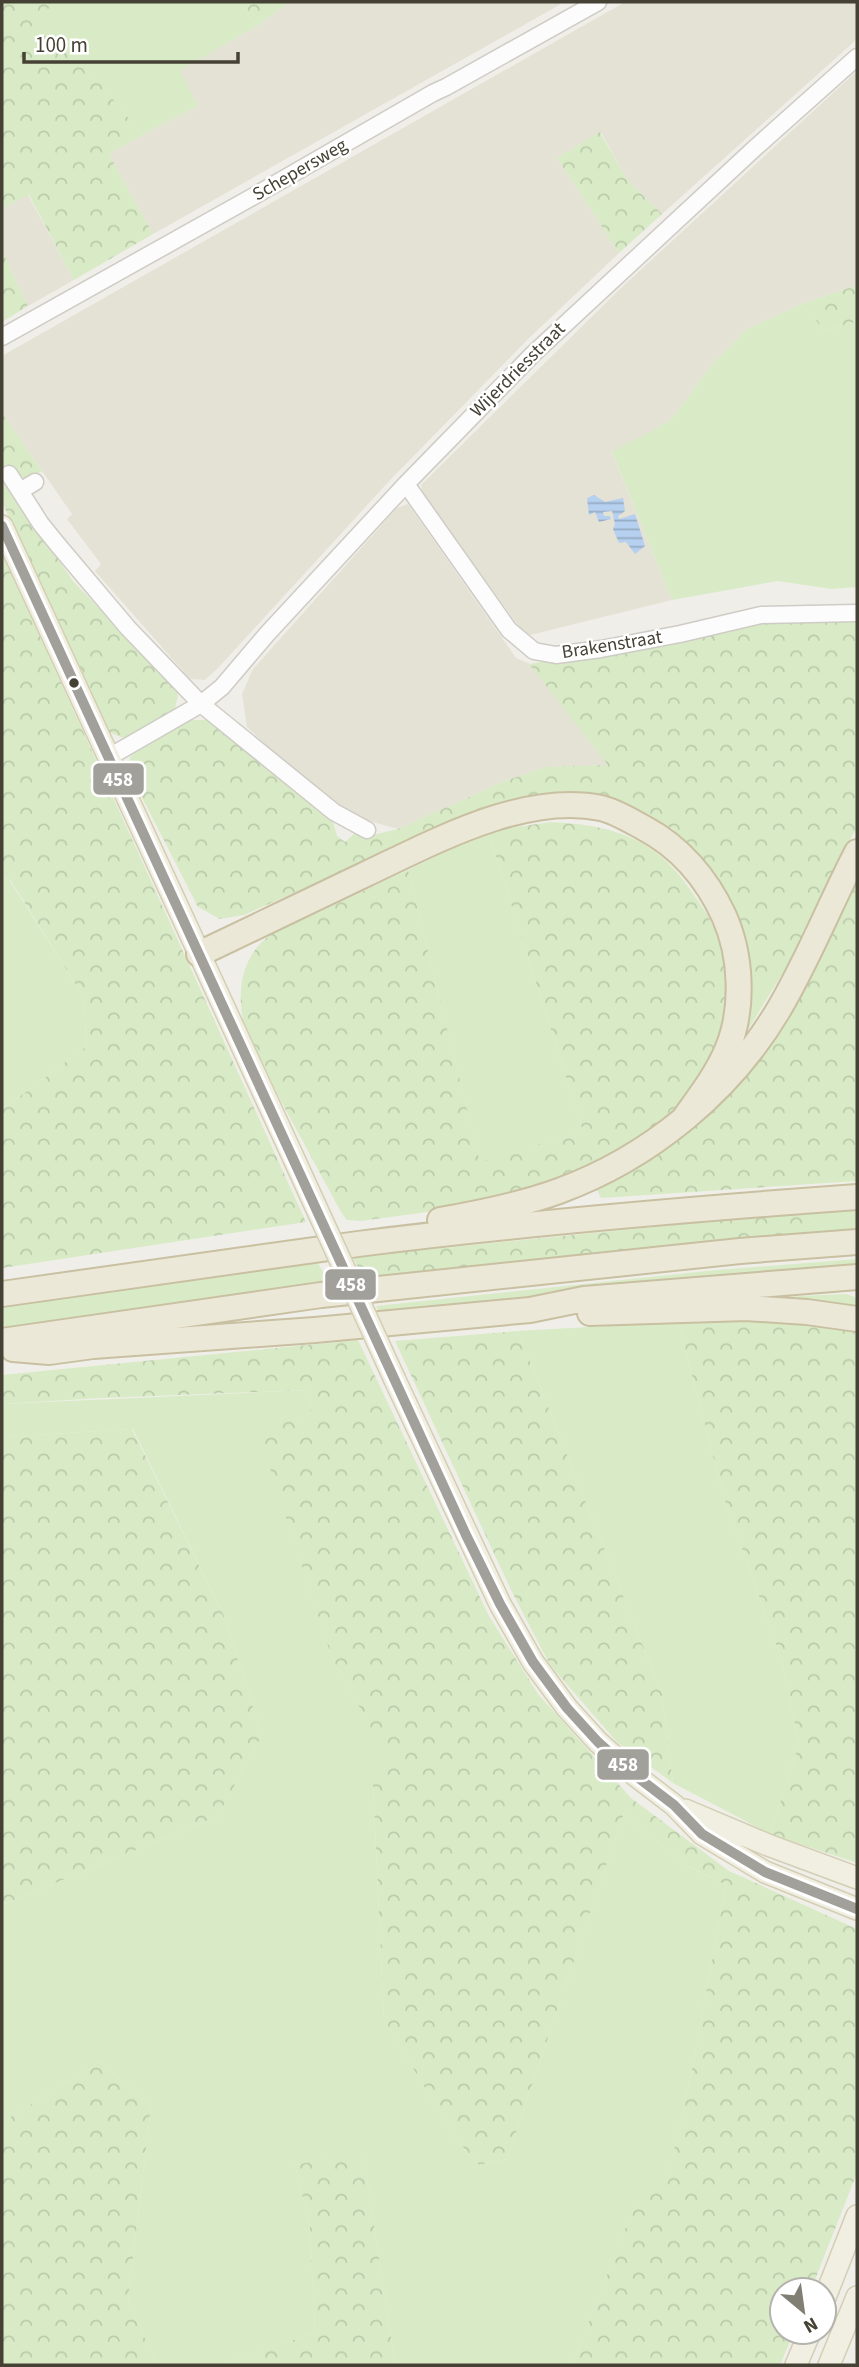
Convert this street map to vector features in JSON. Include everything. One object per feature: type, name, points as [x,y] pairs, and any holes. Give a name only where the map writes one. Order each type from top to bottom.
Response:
[{"type":"highway","points":[[199,954],[407,855],[493,818],[535,807],[602,808],[661,836],[693,866],[711,891],[732,937],[738,991],[732,1036],[719,1066],[685,1117]]},
{"type":"highway","points":[[359,1244],[410,1226],[516,1204],[558,1192],[617,1164],[685,1117],[739,1067],[766,1029],[800,970],[857,852]]},
{"type":"highway","points":[[2,1294],[359,1244],[639,1214],[857,1197]]},
{"type":"highway","points":[[2,1341],[321,1295],[698,1255],[857,1242]]},
{"type":"highway","points":[[2,1348],[48,1352],[530,1310],[584,1299],[857,1277]]},
{"type":"highway","points":[[530,1310],[601,1314],[746,1308],[857,1319]]},
{"type":"main road","points":[[2,526],[471,1547],[533,1662],[567,1708],[598,1742],[674,1805],[702,1835],[765,1872],[857,1909]]},
{"type":"main road","points":[[674,1805],[748,1837],[857,1878]]},
{"type":"main road","points":[[833,2276],[857,2216]]},
{"type":"main road","points":[[829,2365],[857,2297]]},
{"type":"main road","points":[[796,2365],[804,2346]]},
{"type":"street","name":"Schepersweg","points":[[2,337],[598,2]]},
{"type":"street","name":"Wijerdriesstraat","points":[[109,757],[201,705],[222,687],[267,634],[406,484],[583,306],[857,57]]},
{"type":"street","points":[[9,474],[41,524],[128,628],[201,705],[334,812],[345,827],[367,830]]},
{"type":"street","points":[[20,491],[35,482]]},
{"type":"street","name":"Brakenstraat","points":[[406,484],[509,630],[534,651],[556,655],[601,649],[761,615],[857,613]]},
{"type":"shaded area","points":[[290,2],[561,4],[153,234],[109,154],[198,106],[179,70],[257,26]]},
{"type":"shaded area","points":[[625,2],[857,2],[857,39],[662,214],[628,181],[601,132],[557,158],[619,253],[528,339],[391,479],[218,668],[205,680],[190,679],[95,571],[101,564],[67,519],[72,514],[2,413],[2,356]]},
{"type":"shaded area","points":[[857,71],[857,285],[802,304],[748,328],[711,366],[671,420],[612,453],[672,600],[526,636],[423,495],[421,485],[621,288]]},
{"type":"shaded area","points":[[28,195],[74,280],[28,306],[2,251],[2,209]]},
{"type":"shaded area","points":[[408,504],[516,658],[530,664],[609,766],[545,767],[502,782],[398,829],[358,818],[312,788],[247,727],[242,694],[253,669],[397,508]]},
{"type":"green space","points":[[2,2],[59,2],[43,12],[142,135],[109,154],[153,234],[74,280],[29,195],[2,209]]},
{"type":"green space","points":[[59,2],[239,2],[257,26],[180,70],[198,106],[142,135],[42,12]]},
{"type":"green space","points":[[239,2],[290,2],[257,26]]},
{"type":"green space","points":[[600,132],[628,181],[662,214],[619,253],[557,158]]},
{"type":"green space","points":[[2,251],[28,306],[2,322]]},
{"type":"green space","points":[[857,285],[857,321],[825,331],[802,304]]},
{"type":"green space","points":[[802,304],[825,331],[857,321],[857,587],[832,589],[778,581],[672,600],[612,452],[671,420],[711,366],[748,328]]},
{"type":"green space","points":[[2,413],[42,471],[30,478],[17,477],[19,503],[73,581],[179,691],[174,713],[124,738],[108,732],[2,502]]},
{"type":"green space","points":[[2,553],[306,1222],[2,1268],[2,1110],[87,1046],[83,996],[11,881],[2,876]]},
{"type":"green space","points":[[857,621],[857,828],[839,858],[799,950],[779,979],[743,979],[743,941],[723,888],[673,829],[602,796],[548,795],[464,818],[244,915],[220,919],[198,907],[127,768],[131,755],[146,743],[186,720],[208,720],[333,821],[337,836],[345,842],[355,833],[369,836],[398,829],[502,782],[545,767],[608,765],[529,664],[764,624]]},
{"type":"green space","points":[[551,822],[601,828],[625,835],[648,847],[678,873],[709,917],[723,956],[726,980],[721,1030],[714,1054],[703,1076],[689,1096],[672,1113],[609,1157],[568,1178],[465,1206],[360,1221],[347,1220],[247,1038],[241,992],[249,960],[261,943],[276,932],[408,870],[480,1162],[583,1131],[488,831]]},
{"type":"green space","points":[[488,831],[583,1131],[480,1163],[408,870]]},
{"type":"green space","points":[[857,874],[857,1181],[601,1198],[597,1190],[685,1130]]},
{"type":"green space","points":[[2,876],[10,881],[83,996],[87,1046],[2,1110]]},
{"type":"green space","points":[[743,979],[779,979],[746,1033],[738,1035]]},
{"type":"green space","points":[[857,1208],[857,1232],[827,1234],[804,1212]]},
{"type":"green space","points":[[804,1212],[827,1234],[363,1279],[353,1257]]},
{"type":"green space","points":[[314,1257],[331,1285],[2,1332],[2,1305]]},
{"type":"green space","points":[[857,1259],[857,1268],[379,1313],[376,1306],[716,1270]]},
{"type":"green space","points":[[846,1294],[857,1298],[857,1309],[736,1299]]},
{"type":"green space","points":[[814,1321],[857,1328],[857,1863],[770,1834],[799,1744],[782,1661],[724,1498],[678,1322]]},
{"type":"green space","points":[[678,1322],[724,1498],[782,1661],[799,1744],[770,1834],[673,1783],[662,1694],[518,1331]]},
{"type":"green space","points":[[518,1331],[662,1694],[673,1783],[617,1742],[550,1665],[511,1590],[395,1341]]},
{"type":"green space","points":[[358,1340],[489,1616],[538,1694],[631,1798],[729,1871],[857,1929],[857,2173],[817,2276],[768,2276],[768,2346],[788,2346],[780,2365],[572,2365],[637,2199],[667,2180],[691,2075],[726,1885],[682,1863],[624,1813],[507,2159],[479,2165],[456,2139],[384,2020],[373,1784],[390,1762],[332,1658],[257,1429],[312,1413],[309,1390],[2,1404],[2,1375]]},
{"type":"green space","points":[[309,1390],[312,1413],[258,1430],[332,1658],[391,1762],[373,1784],[384,2020],[456,2139],[479,2165],[507,2159],[624,1813],[682,1863],[726,1885],[691,2075],[667,2181],[637,2200],[572,2365],[395,2365],[363,2152],[295,2165],[310,2227],[315,2332],[224,2365],[157,2365],[128,2301],[151,2106],[100,2062],[2,2122],[2,1905],[218,1816],[262,1735],[224,1616],[133,1429],[2,1437],[2,1404]]},
{"type":"green space","points":[[132,1429],[224,1616],[262,1735],[218,1816],[2,1905],[2,1437]]},
{"type":"green space","points":[[100,2062],[151,2106],[128,2301],[157,2365],[2,2365],[2,2122]]},
{"type":"green space","points":[[363,2151],[395,2365],[224,2365],[315,2332],[310,2227],[295,2165]]},
{"type":"water","points":[[594,495],[605,502],[623,498],[625,511],[618,516],[619,519],[635,514],[645,546],[635,554],[626,542],[619,543],[613,529],[615,524],[612,511],[603,512],[604,516],[610,516],[611,519],[599,522],[595,512],[589,515],[587,498]]},
{"type":"transit line","name":"458","points":[[2,526],[466,1535],[500,1604],[533,1662],[567,1708],[598,1742],[674,1805],[702,1834],[765,1872],[857,1909]]}]
